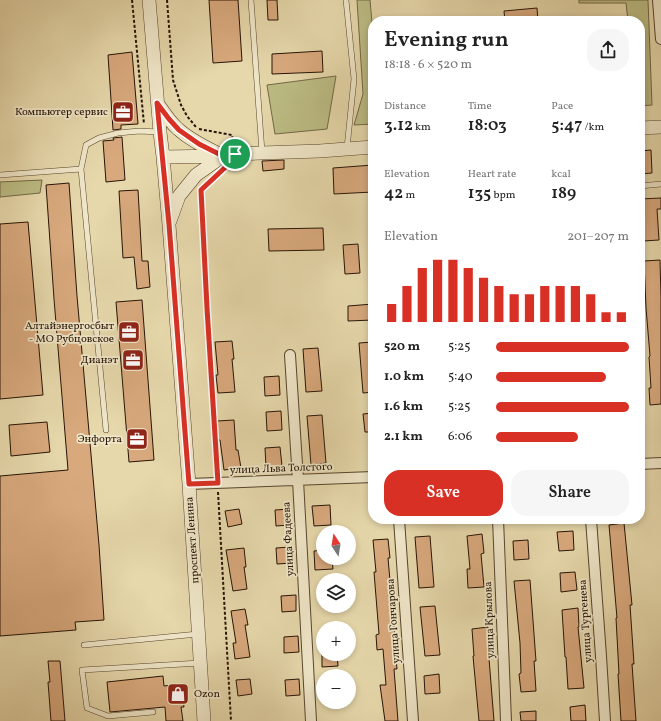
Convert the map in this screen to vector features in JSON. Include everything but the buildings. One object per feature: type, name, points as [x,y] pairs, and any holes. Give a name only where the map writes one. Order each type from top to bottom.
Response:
[{"type":"street","name":"проспект Ленина","points":[[149,0],[169,224],[189,484],[204,721]]},
{"type":"street","points":[[658,0],[661,39]]},
{"type":"street","points":[[157,103],[179,130],[199,144],[229,155]]},
{"type":"street","points":[[645,128],[661,127]]},
{"type":"street","points":[[163,157],[368,147]]},
{"type":"street","points":[[169,224],[179,196],[196,175],[229,155]]},
{"type":"street","name":"улица Фадеева","points":[[290,355],[311,721]]},
{"type":"street","points":[[645,464],[661,463]]},
{"type":"street","name":"улица Льва Толстого","points":[[189,484],[368,477]]},
{"type":"street","name":"улица Гончарова","points":[[399,524],[413,721]]},
{"type":"street","name":"улица Крылова","points":[[498,524],[506,721]]},
{"type":"street","name":"улица Тургенева","points":[[591,524],[605,721]]},
{"type":"lane","points":[[251,0],[262,153]]},
{"type":"lane","points":[[346,0],[354,80],[346,149]]},
{"type":"lane","points":[[106,430],[81,169],[86,145],[99,138],[118,133],[160,132]]},
{"type":"lane","points":[[0,175],[81,169]]},
{"type":"lane","points":[[645,186],[661,184]]},
{"type":"lane","points":[[84,645],[199,634]]},
{"type":"lane","points":[[153,712],[108,716],[87,708],[82,670],[201,663]]},
{"type":"path","points":[[132,0],[145,132]]},
{"type":"path","points":[[167,0],[173,80],[181,105],[197,129],[232,135],[229,155]]},
{"type":"path","points":[[221,172],[201,190],[231,721]]},
{"type":"green space","points":[[357,0],[370,0],[371,16],[368,16],[368,124],[354,125],[363,94]]},
{"type":"green space","points":[[579,0],[648,0],[652,105],[645,106],[645,16],[627,16],[626,3],[579,3]]},
{"type":"green space","points":[[336,76],[327,129],[275,134],[267,85]]},
{"type":"green space","points":[[42,180],[40,193],[0,197],[0,182]]},
{"type":"place","name":"Компьютер сервис","points":[[123,112]]},
{"type":"place","name":"Алтайэнергосбыт - МО Рубцовское","points":[[129,332]]},
{"type":"place","name":"Дианэт","points":[[133,360]]},
{"type":"place","name":"Энфорта","points":[[137,439]]},
{"type":"place","name":"Ozon","points":[[178,694]]},
{"type":"route","points":[[157,103],[179,130],[199,144],[223,156],[235,154],[231,162],[201,190],[218,483],[189,484],[169,224],[157,103]]}]
